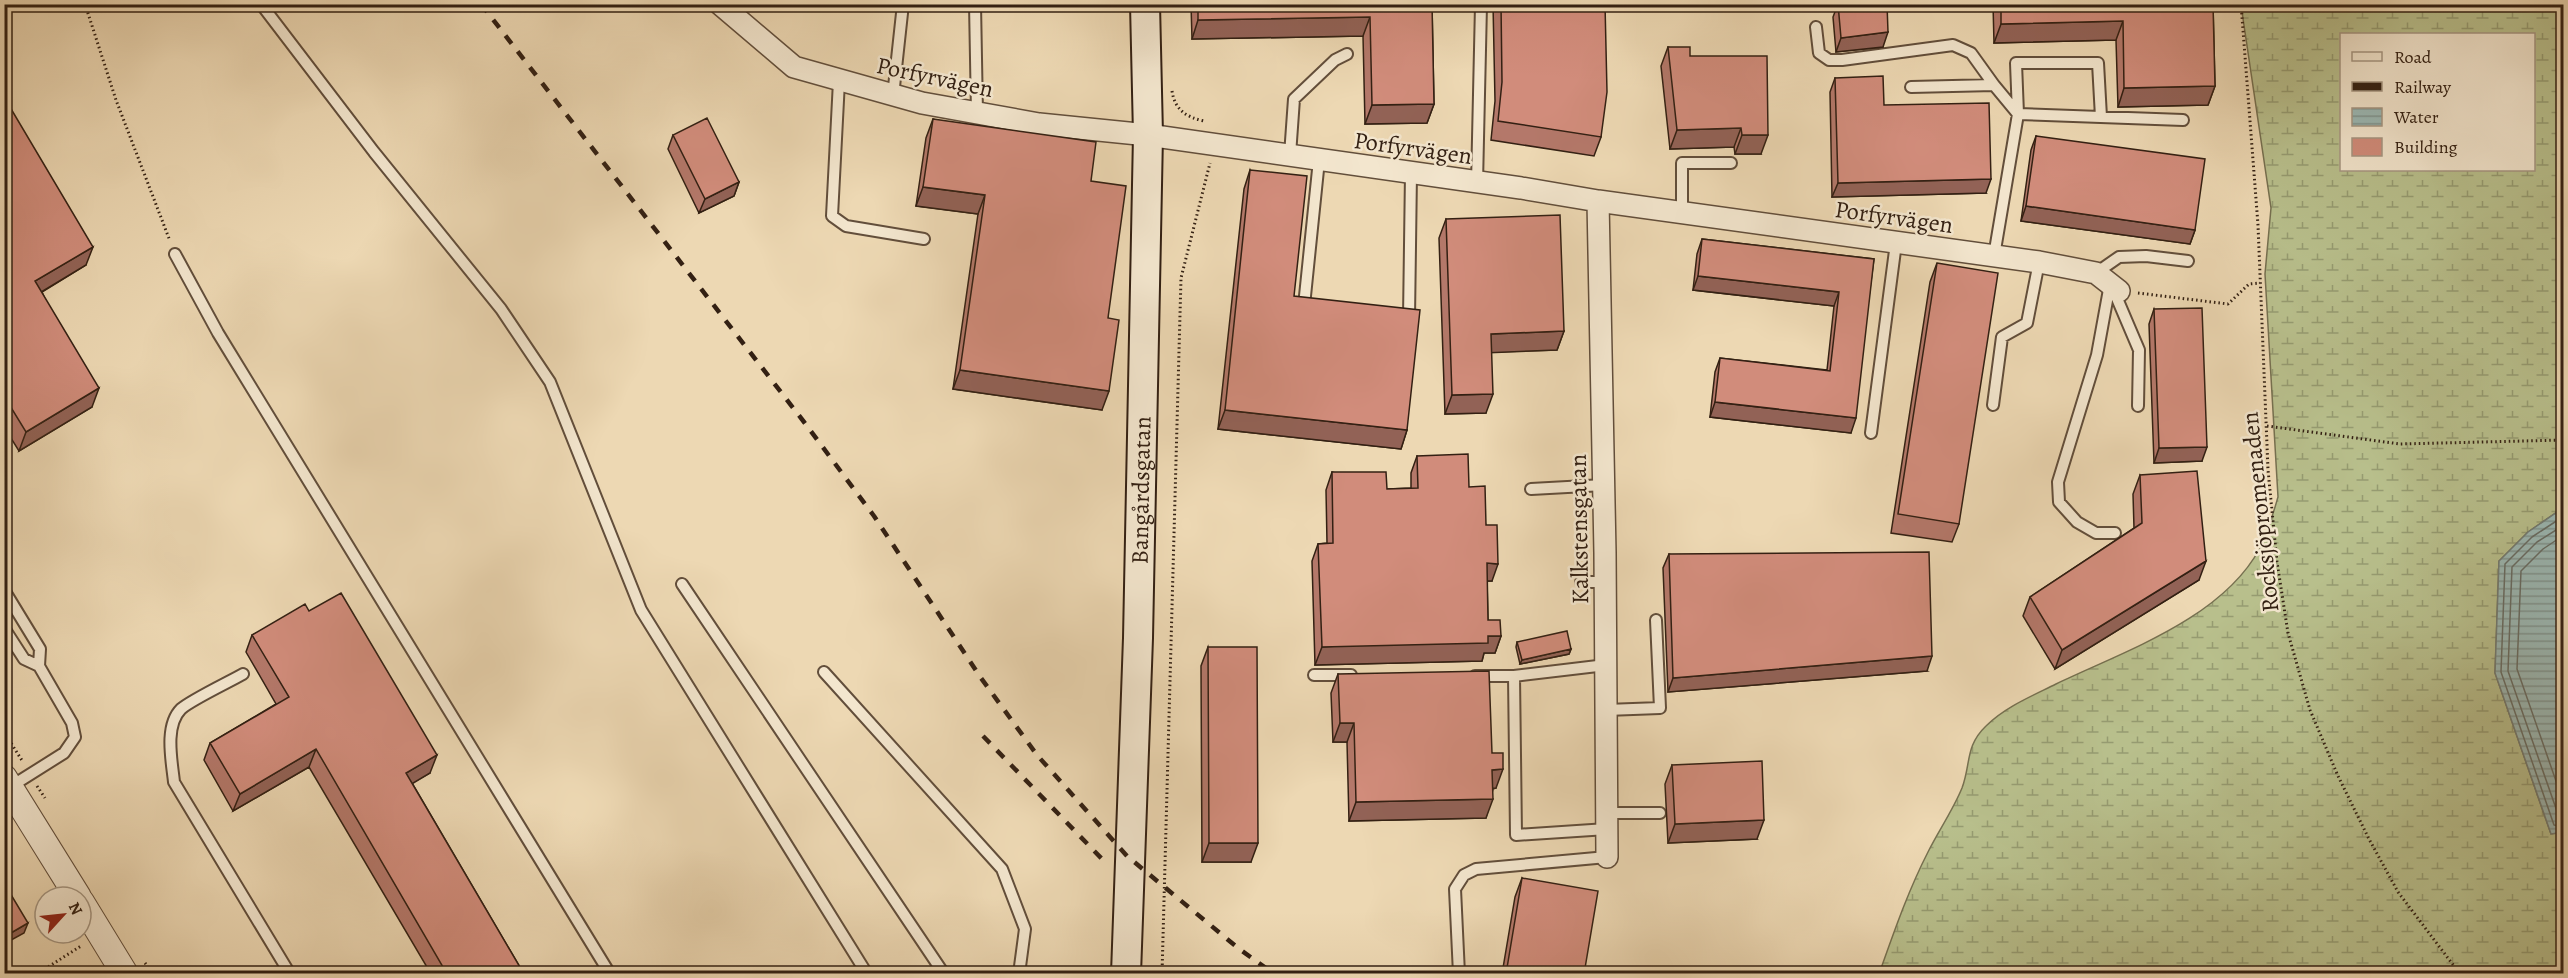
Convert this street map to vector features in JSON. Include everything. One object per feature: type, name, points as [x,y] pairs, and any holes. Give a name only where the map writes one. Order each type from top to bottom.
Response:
[{"type":"main road","name":"Bangårdsgatan","points":[[1126,974],[1138,650],[1148,135],[1145,4]]},
{"type":"street","name":"Porfyrvägen","points":[[720,4],[794,67],[893,96],[977,113],[1039,124],[1148,135],[1682,213],[2039,262],[2108,282]]},
{"type":"street","name":"Kalkstensgatan","points":[[1598,201],[1604,485],[1607,857]]},
{"type":"street","points":[[7,783],[71,885]]},
{"type":"street","points":[[93,921],[125,974]]},
{"type":"lane","points":[[261,4],[374,152],[501,309],[550,382],[641,610],[867,974]]},
{"type":"lane","points":[[893,96],[903,4]]},
{"type":"lane","points":[[975,4],[977,113]]},
{"type":"lane","points":[[1477,183],[1481,6]]},
{"type":"lane","points":[[1816,27],[1819,52],[1829,60],[1953,45],[1971,53],[2018,114],[2183,120]]},
{"type":"lane","points":[[1290,155],[1294,99],[1335,60],[1347,54]]},
{"type":"lane","points":[[1994,256],[2018,114],[2016,63],[2098,63],[2101,117]]},
{"type":"lane","points":[[839,81],[832,216],[846,226],[924,239]]},
{"type":"lane","points":[[1911,87],[1994,85]]},
{"type":"lane","points":[[1305,296],[1319,160]]},
{"type":"lane","points":[[1682,213],[1682,163],[1731,163]]},
{"type":"lane","points":[[1409,318],[1411,173]]},
{"type":"lane","points":[[1871,433],[1896,243]]},
{"type":"lane","points":[[175,254],[218,333],[610,974]]},
{"type":"lane","points":[[2115,533],[2096,533],[2077,522],[2059,502],[2058,482],[2097,355],[2108,282],[2119,257],[2146,256],[2188,261]]},
{"type":"lane","points":[[1993,405],[2002,337],[2027,323],[2039,262]]},
{"type":"lane","points":[[2108,282],[2139,350],[2138,406]]},
{"type":"lane","points":[[1531,489],[1604,485]]},
{"type":"lane","points":[[1581,582],[1605,582]]},
{"type":"lane","points":[[682,585],[944,974]]},
{"type":"lane","points":[[4,590],[40,649],[39,666],[72,723],[75,738],[64,753],[7,783]]},
{"type":"lane","points":[[1606,710],[1660,708],[1656,620]]},
{"type":"lane","points":[[4,628],[24,660],[39,666]]},
{"type":"lane","points":[[1467,676],[1514,676],[1606,665]]},
{"type":"lane","points":[[824,672],[1002,869],[1025,929],[1019,974]]},
{"type":"lane","points":[[243,674],[180,710],[172,728],[171,755],[174,782],[290,974]]},
{"type":"lane","points":[[1314,675],[1361,675]]},
{"type":"lane","points":[[1514,676],[1516,835],[1660,813]]},
{"type":"lane","points":[[1459,974],[1455,889],[1464,875],[1476,868],[1607,857]]},
{"type":"path","points":[[85,4],[116,100],[175,254]]},
{"type":"path","name":"Rocksjöpromenaden","points":[[2241,4],[2250,98],[2268,470],[2277,562],[2288,633],[2310,710],[2338,776],[2398,892],[2460,974]]},
{"type":"path","points":[[1162,974],[1181,278],[1210,161],[1216,124],[1185,115],[1173,101],[1171,84]]},
{"type":"path","points":[[2108,282],[2228,304],[2249,284],[2260,283]]},
{"type":"path","points":[[2266,426],[2400,444],[2564,440]]},
{"type":"path","points":[[36,974],[101,933]]},
{"type":"green space","points":[[2241,5],[2563,5],[2563,508],[2528,532],[2499,561],[2495,673],[2551,834],[2563,832],[2563,973],[1879,974],[1914,882],[1962,788],[1972,748],[1979,733],[1993,719],[2019,702],[2140,645],[2197,614],[2222,595],[2243,573],[2260,548],[2278,497],[2265,274],[2271,208]]},
{"type":"water","points":[[2563,508],[2564,832],[2551,834],[2495,673],[2499,561],[2528,532]]},
{"type":"building","points":[[1198,4],[1432,4],[1434,104],[1372,105],[1370,17],[1198,20]]},
{"type":"building","points":[[1501,4],[1605,4],[1607,92],[1601,137],[1498,121],[1502,82]]},
{"type":"building","points":[[1838,4],[1887,4],[1888,32],[1841,38]]},
{"type":"building","points":[[2001,4],[2213,4],[2215,86],[2124,88],[2123,21],[2001,24]]},
{"type":"building","points":[[1668,47],[1690,47],[1690,56],[1767,56],[1768,135],[1742,135],[1741,128],[1677,130]]},
{"type":"building","points":[[1883,76],[1884,105],[1989,103],[1991,179],[1838,183],[1835,78]]},
{"type":"building","points":[[4,97],[93,247],[35,281],[99,388],[26,432],[4,396]]},
{"type":"building","points":[[707,118],[739,182],[705,199],[673,135]]},
{"type":"building","points":[[933,119],[1096,142],[1091,181],[1126,186],[1108,318],[1119,320],[1109,391],[960,370],[985,195],[923,187]]},
{"type":"building","points":[[2036,136],[2205,159],[2195,230],[2026,206]]},
{"type":"building","points":[[1250,170],[1307,176],[1294,296],[1420,310],[1407,430],[1225,410]]},
{"type":"building","points":[[1560,215],[1564,331],[1491,334],[1493,394],[1452,395],[1446,219]]},
{"type":"building","points":[[1702,239],[1874,259],[1856,418],[1715,402],[1720,358],[1830,371],[1839,292],[1698,276]]},
{"type":"building","points":[[1937,263],[1998,273],[1959,524],[1898,514]]},
{"type":"building","points":[[2202,308],[2207,447],[2159,448],[2154,309]]},
{"type":"building","points":[[1468,454],[1469,487],[1485,486],[1486,525],[1497,525],[1498,564],[1487,563],[1488,620],[1500,620],[1501,636],[1488,636],[1488,643],[1322,647],[1318,544],[1333,543],[1332,472],[1386,472],[1387,489],[1418,488],[1417,456]]},
{"type":"building","points":[[2197,471],[2206,561],[2062,650],[2030,597],[2142,523],[2140,475]]},
{"type":"building","points":[[1929,552],[1932,656],[1673,678],[1669,554]]},
{"type":"building","points":[[341,593],[437,755],[406,773],[524,974],[447,974],[316,749],[240,794],[210,743],[289,697],[252,635],[305,604],[309,611]]},
{"type":"building","points":[[1567,631],[1571,649],[1522,660],[1517,642]]},
{"type":"building","points":[[1208,647],[1257,647],[1258,843],[1209,843]]},
{"type":"building","points":[[1489,671],[1492,753],[1503,753],[1503,769],[1492,770],[1493,799],[1356,802],[1354,723],[1340,723],[1338,674]]},
{"type":"building","points":[[1762,761],[1764,820],[1675,824],[1672,765]]},
{"type":"building","points":[[1522,878],[1598,891],[1584,974],[1506,974]]},
{"type":"building","points":[[4,883],[28,923],[4,937]]},
{"type":"railway","points":[[481,4],[874,516],[981,678],[1037,755],[1127,856],[1238,948],[1274,974]]},
{"type":"railway","points":[[983,736],[1102,859]]}]
